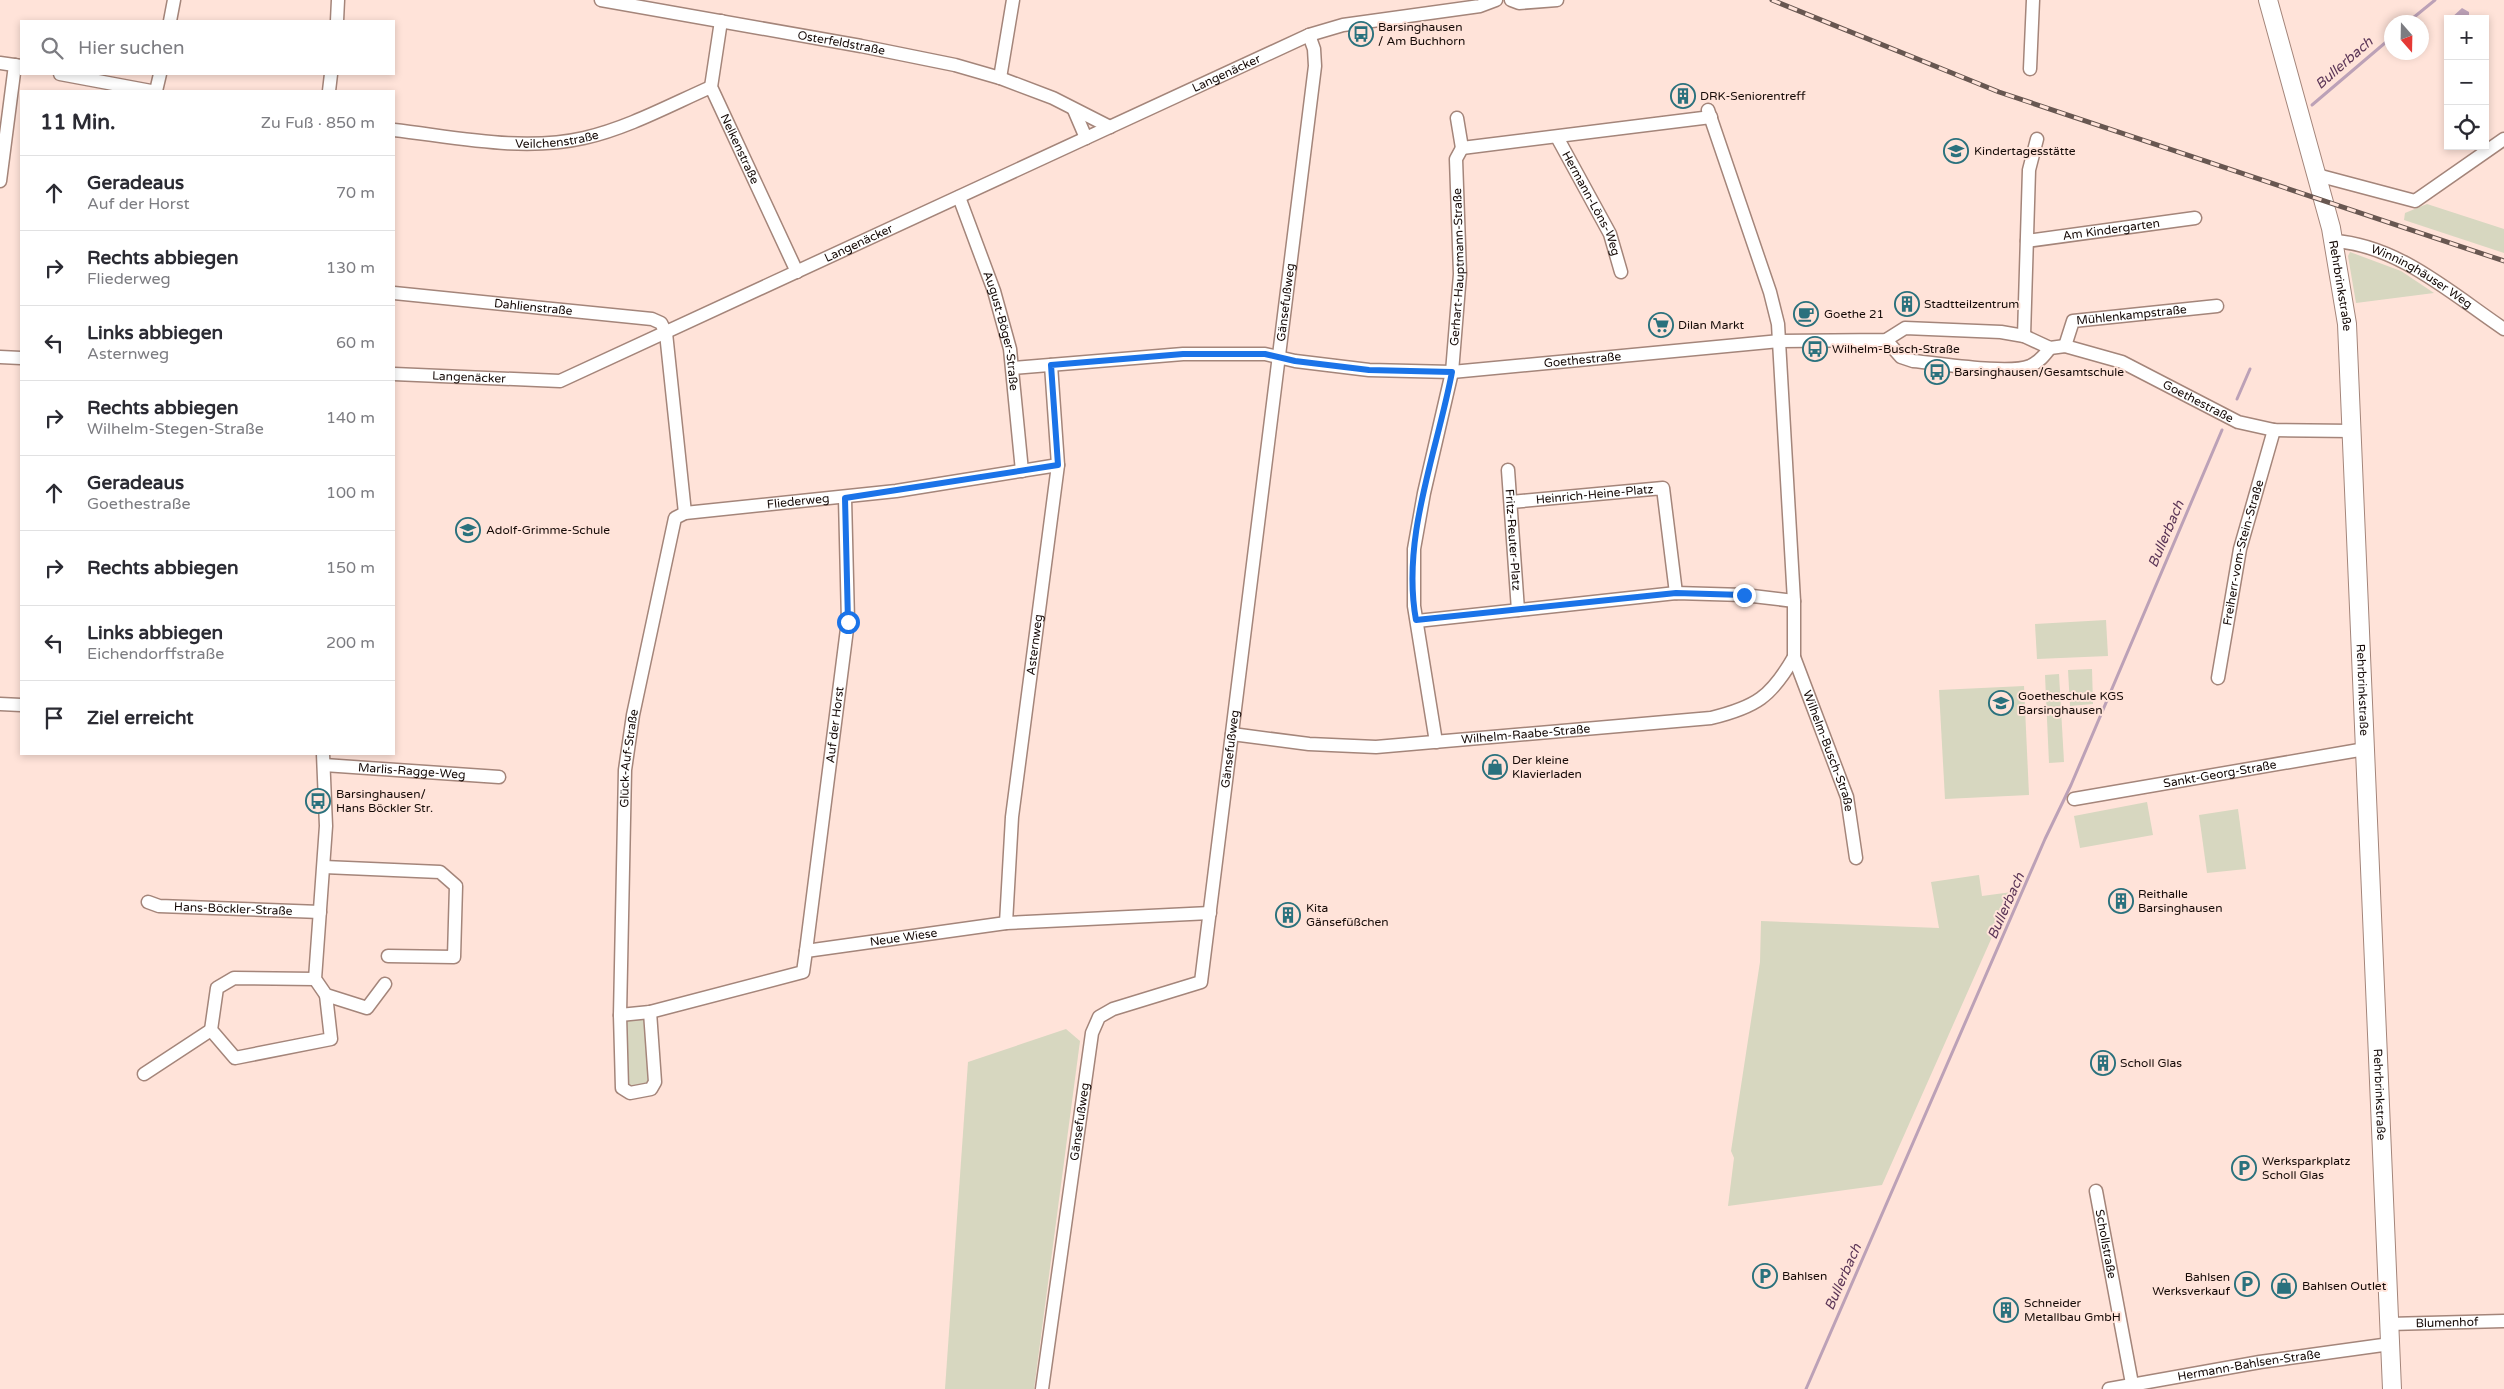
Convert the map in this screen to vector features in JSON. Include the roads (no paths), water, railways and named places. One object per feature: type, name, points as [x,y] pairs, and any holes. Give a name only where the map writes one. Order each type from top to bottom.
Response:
[{"type":"main road","name":"Rehrbrinkstraße","points":[[2268,0],[2334,241],[2348,324],[2392,1389]]},
{"type":"street","points":[[170,20],[174,0]]},
{"type":"street","points":[[336,20],[338,0]]},
{"type":"street","name":"Osterfeldstraße","points":[[601,0],[919,57],[1000,78],[1053,98],[1110,127]]},
{"type":"street","points":[[1000,78],[1013,0]]},
{"type":"street","name":"Langenäcker","points":[[395,374],[560,381],[1309,35],[1343,26],[1480,6],[1496,0]]},
{"type":"street","points":[[1511,0],[1519,3],[1557,0]]},
{"type":"street","points":[[2030,69],[2033,0]]},
{"type":"street","points":[[711,87],[721,21]]},
{"type":"street","name":"Gänsefußweg","points":[[1042,1389],[1092,1033],[1099,1017],[1113,1009],[1201,982],[1315,66],[1314,50],[1309,35]]},
{"type":"street","points":[[0,63],[18,66],[0,181]]},
{"type":"street","points":[[65,75],[146,90]]},
{"type":"street","points":[[156,90],[160,75]]},
{"type":"street","points":[[329,90],[331,75]]},
{"type":"street","name":"Veilchenstraße","points":[[395,130],[518,144],[582,138],[622,125],[711,87]]},
{"type":"street","name":"Nelkenstraße","points":[[711,87],[797,272]]},
{"type":"street","points":[[1074,110],[1086,138]]},
{"type":"street","name":"Wilhelm-Busch-Straße","points":[[1557,136],[1710,114],[1770,292],[1780,341],[1794,601],[1794,657],[1847,797],[1856,858]]},
{"type":"street","name":"Gerhart-Hauptmann-Straße","points":[[1436,742],[1414,606],[1414,549],[1424,493],[1452,372],[1460,274],[1456,159],[1462,148],[1457,118]]},
{"type":"street","points":[[1462,148],[1557,136]]},
{"type":"street","name":"Hermann-Löns-Weg","points":[[1557,136],[1610,234],[1621,272]]},
{"type":"street","points":[[2024,336],[2029,170],[2036,139]]},
{"type":"street","points":[[2316,175],[2415,201],[2504,139]]},
{"type":"street","name":"August-Böger-Straße","points":[[960,196],[994,291],[1014,368],[1022,471]]},
{"type":"street","name":"Am Kindergarten","points":[[2027,241],[2195,218]]},
{"type":"street","name":"Winninghäuser Weg","points":[[2334,241],[2352,242],[2389,254],[2504,329]]},
{"type":"street","name":"Dahlienstraße","points":[[395,293],[652,319],[661,324],[666,333]]},
{"type":"street","name":"Mühlenkampstraße","points":[[2065,346],[2072,321],[2216,306]]},
{"type":"street","name":"Goethestraße","points":[[1014,368],[1183,354],[1265,354],[1369,370],[1452,372],[1780,341],[1886,340],[1904,328],[2001,332],[2024,336],[2050,348],[2065,346],[2122,362],[2238,422],[2274,430],[2353,431]]},
{"type":"street","points":[[666,333],[685,512]]},
{"type":"street","points":[[1886,340],[1901,357],[1913,361],[2018,368],[2041,359],[2050,348]]},
{"type":"street","points":[[0,357],[20,358]]},
{"type":"street","name":"Asternweg","points":[[1006,924],[1012,817],[1058,465],[1051,365]]},
{"type":"street","name":"Freiherr-vom-Stein-Straße","points":[[2218,678],[2240,549],[2274,430]]},
{"type":"street","name":"Fliederweg","points":[[685,512],[845,498],[1058,465]]},
{"type":"street","name":"Fritz-Reuter-Platz","points":[[1508,470],[1518,610]]},
{"type":"street","name":"Heinrich-Heine-Platz","points":[[1511,502],[1663,488],[1676,593]]},
{"type":"street","name":"Auf der Horst","points":[[806,951],[848,622],[845,498]]},
{"type":"street","name":"Glück-Auf-Straße","points":[[650,1012],[655,1082],[651,1089],[630,1093],[622,1088],[620,1015],[625,770],[633,715],[675,518],[685,512]]},
{"type":"street","points":[[1416,620],[1676,593],[1734,594],[1794,601]]},
{"type":"street","name":"Wilhelm-Raabe-Straße","points":[[1232,734],[1309,744],[1376,747],[1711,718],[1735,712],[1759,700],[1779,682],[1794,657]]},
{"type":"street","points":[[0,704],[20,705]]},
{"type":"street","name":"Sankt-Georg-Straße","points":[[2074,799],[2366,749]]},
{"type":"street","points":[[315,978],[234,978],[217,988],[211,1030],[234,1058],[331,1039],[326,995],[315,978],[326,826],[323,760]]},
{"type":"street","name":"Marlis-Ragge-Weg","points":[[323,760],[499,777]]},
{"type":"street","points":[[324,866],[440,872],[456,886],[454,958],[388,956]]},
{"type":"street","name":"Hans-Böckler-Straße","points":[[148,902],[159,906],[320,912]]},
{"type":"street","name":"Neue Wiese","points":[[806,951],[1006,924],[1210,913]]},
{"type":"street","points":[[620,1015],[650,1012],[803,972],[806,951]]},
{"type":"street","points":[[326,995],[367,1008],[385,984]]},
{"type":"street","points":[[144,1074],[211,1030]]},
{"type":"street","name":"Schollstraße","points":[[2096,1190],[2133,1387]]},
{"type":"street","name":"Blumenhof","points":[[2389,1324],[2504,1320]]},
{"type":"street","name":"Hermann-Bahlsen-Straße","points":[[2110,1389],[2133,1387],[2251,1364],[2390,1344]]},
{"type":"waterway","name":"Bullerbach","points":[[2417,15],[2435,0]]},
{"type":"waterway","name":"Bullerbach","points":[[2312,105],[2384,44]]},
{"type":"waterway","name":"Bullerbach","points":[[2237,399],[2250,369]]},
{"type":"waterway","name":"Bullerbach","points":[[1806,1389],[2045,839],[2071,785],[2222,430]]},
{"type":"railway","points":[[1772,0],[1999,92],[2504,261]]},
{"type":"place","name":"Barsinghausen / Am Buchhorn","points":[[1361,34]]},
{"type":"place","name":"DRK-Seniorentreff","points":[[1683,96]]},
{"type":"place","name":"Kindertagesstätte","points":[[1956,151]]},
{"type":"place","name":"Stadtteilzentrum","points":[[1907,304]]},
{"type":"place","name":"Goethe 21","points":[[1806,314]]},
{"type":"place","name":"Dilan Markt","points":[[1661,325]]},
{"type":"place","name":"Wilhelm-Busch-Straße","points":[[1815,349]]},
{"type":"place","name":"Barsinghausen/Gesamtschule","points":[[1937,372]]},
{"type":"place","name":"Adolf-Grimme-Schule","points":[[468,530]]},
{"type":"place","name":"Goetheschule KGS Barsinghausen","points":[[2001,703]]},
{"type":"place","name":"Der kleine Klavierladen","points":[[1495,767]]},
{"type":"place","name":"Barsinghausen/ Hans Böckler Str.","points":[[318,801]]},
{"type":"place","name":"Reithalle Barsinghausen","points":[[2121,901]]},
{"type":"place","name":"Kita Gänsefüßchen","points":[[1288,915]]},
{"type":"place","name":"Scholl Glas","points":[[2103,1063]]},
{"type":"place","name":"Werksparkplatz Scholl Glas","points":[[2244,1168]]},
{"type":"place","name":"Bahlsen","points":[[1765,1276]]},
{"type":"place","name":"Bahlsen Werksverkauf","points":[[2247,1284]]},
{"type":"place","name":"Bahlsen Outlet","points":[[2284,1286]]},
{"type":"place","name":"Schneider Metallbau GmbH","points":[[2006,1310]]}]
